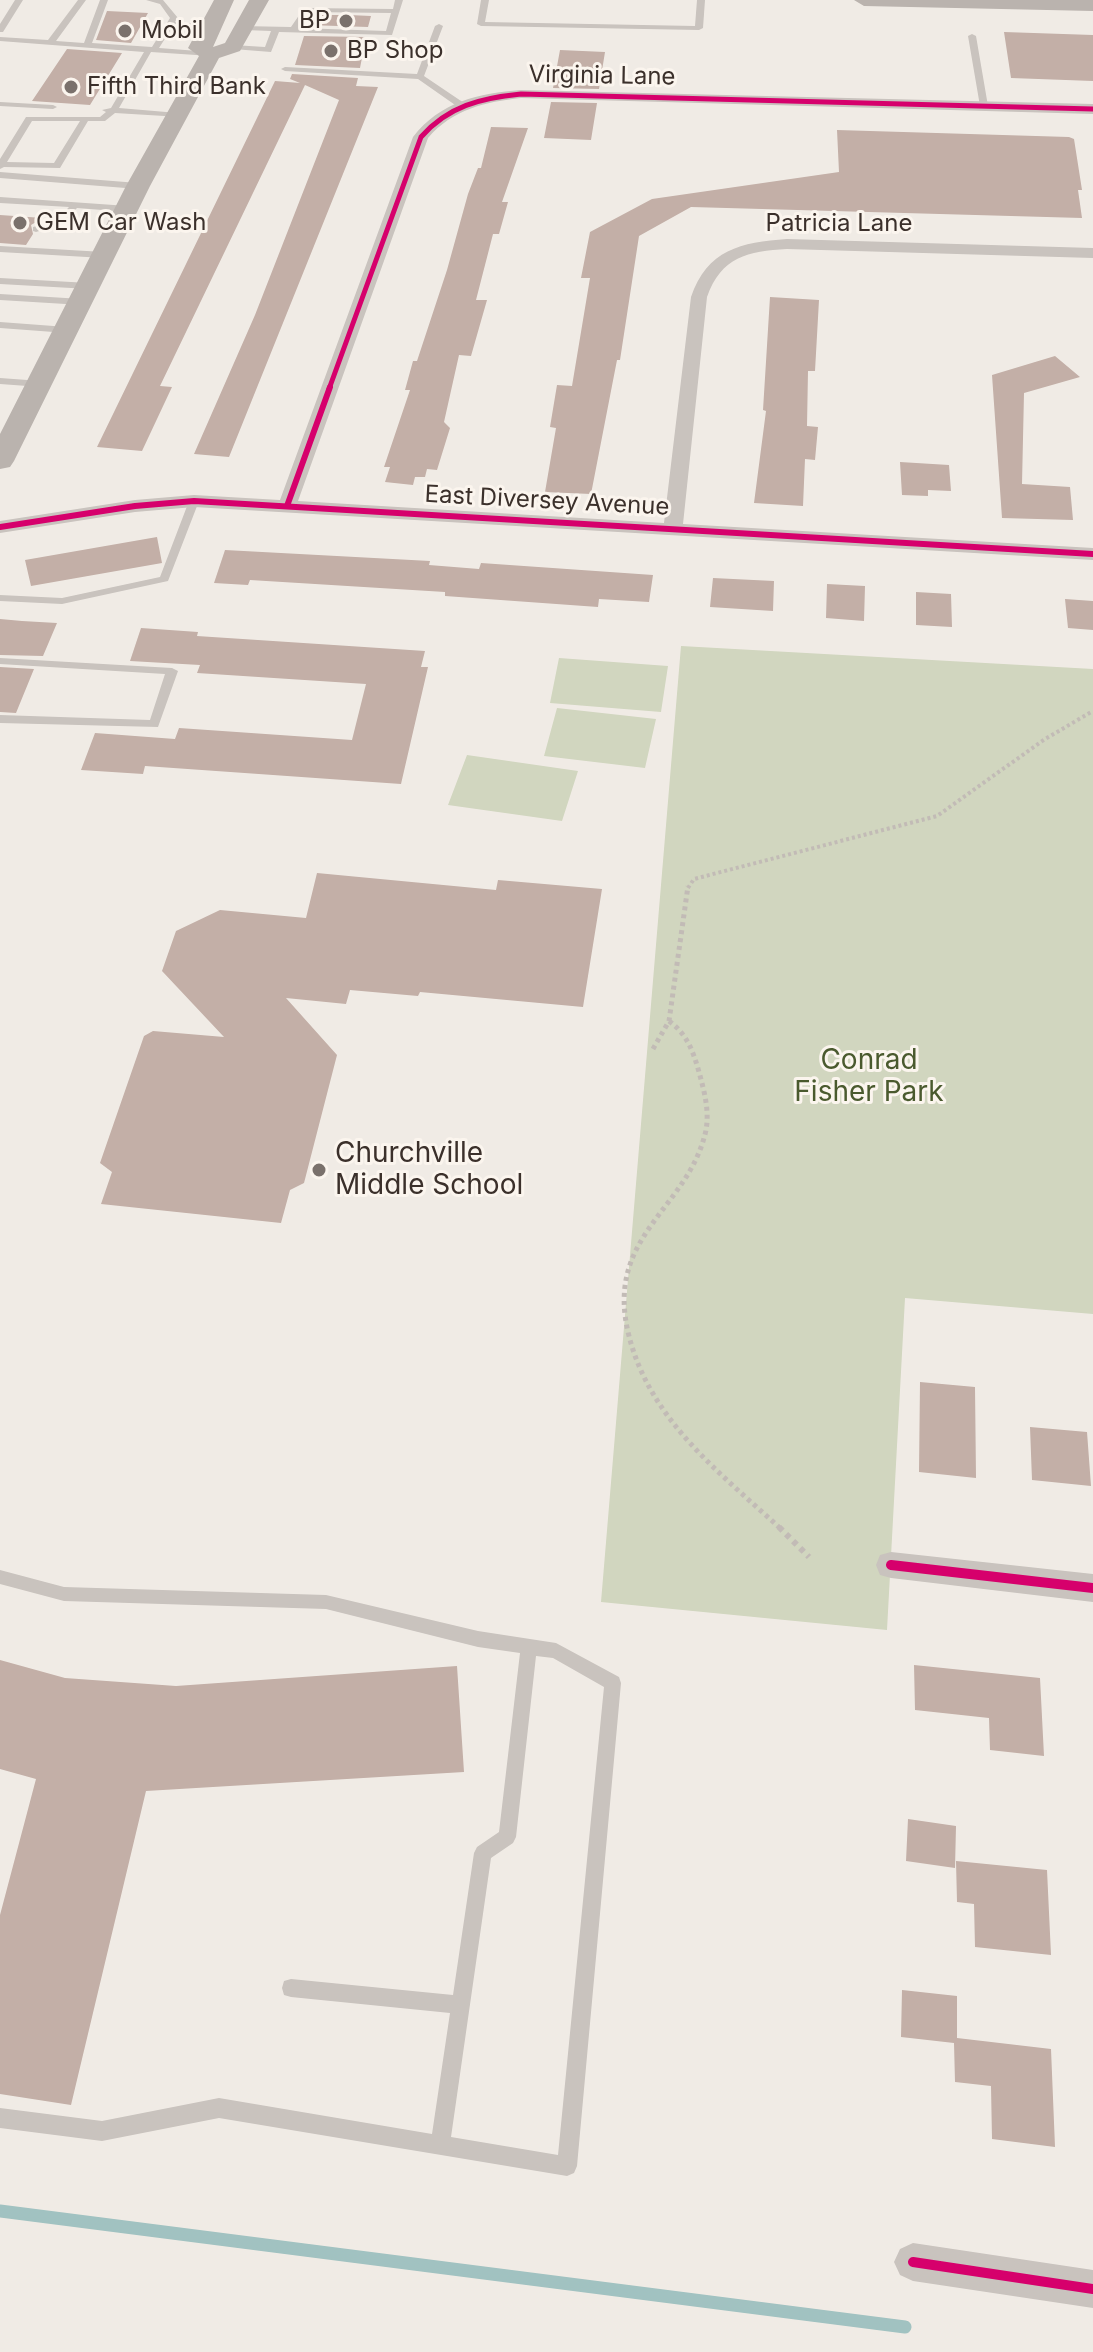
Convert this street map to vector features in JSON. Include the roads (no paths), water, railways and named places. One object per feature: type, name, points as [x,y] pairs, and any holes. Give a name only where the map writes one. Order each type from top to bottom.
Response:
[{"type":"main road","points":[[211,54],[199,48],[224,0]]},
{"type":"main road","points":[[5,441],[41,384],[133,197],[211,54],[233,47],[259,0]]},
{"type":"main road","points":[[864,0],[1093,5]]},
{"type":"street","name":"Virginia Lane","points":[[287,506],[421,137],[431,122],[461,105],[501,96],[543,94],[1093,109]]},
{"type":"street","name":"Patricia Lane","points":[[673,528],[699,297],[710,267],[719,259],[749,248],[787,244],[1093,253]]},
{"type":"street","name":"East Diversey Avenue","points":[[0,527],[135,506],[194,501],[1093,554]]},
{"type":"street","points":[[891,1565],[1093,1588]]},
{"type":"street","points":[[913,2262],[1093,2289]]},
{"type":"lane","points":[[0,30],[19,0]]},
{"type":"lane","points":[[51,42],[82,0]]},
{"type":"lane","points":[[87,45],[104,0]]},
{"type":"lane","points":[[1,165],[29,119],[102,119],[113,111],[174,18],[162,2],[150,0]]},
{"type":"lane","points":[[345,11],[349,0]]},
{"type":"lane","points":[[244,28],[389,33],[399,0]]},
{"type":"lane","points":[[485,0],[481,24],[699,28],[701,0]]},
{"type":"lane","points":[[293,30],[307,10],[395,11]]},
{"type":"lane","points":[[171,24],[210,27]]},
{"type":"lane","points":[[420,77],[439,26]]},
{"type":"lane","points":[[233,47],[268,50],[276,29]]},
{"type":"lane","points":[[972,36],[984,106]]},
{"type":"lane","points":[[0,39],[211,54]]},
{"type":"lane","points":[[285,69],[420,77],[461,105]]},
{"type":"lane","points":[[0,104],[53,107]]},
{"type":"lane","points":[[73,108],[178,115]]},
{"type":"lane","points":[[1,165],[57,166],[86,118]]},
{"type":"lane","points":[[0,175],[133,197]]},
{"type":"lane","points":[[0,200],[75,205],[133,197]]},
{"type":"lane","points":[[36,229],[53,227],[64,221],[75,205]]},
{"type":"lane","points":[[0,249],[104,255]]},
{"type":"lane","points":[[0,281],[86,294]]},
{"type":"lane","points":[[0,297],[86,294]]},
{"type":"lane","points":[[0,325],[67,330]]},
{"type":"lane","points":[[0,381],[41,384]]},
{"type":"lane","points":[[0,598],[62,601],[164,579],[194,501]]},
{"type":"lane","points":[[0,661],[172,671],[154,724],[0,719]]},
{"type":"lane","points":[[0,1577],[64,1594],[326,1602],[404,1624],[556,1651],[613,1683],[567,2166],[219,2108],[102,2131],[0,2118]]},
{"type":"lane","points":[[440,2145],[483,1853],[507,1837],[529,1647]]},
{"type":"lane","points":[[291,1988],[461,2005]]},
{"type":"waterway","points":[[0,2211],[905,2327]]},
{"type":"place","name":"BP","points":[[346,21]]},
{"type":"place","name":"Mobil","points":[[125,31]]},
{"type":"place","name":"BP Shop","points":[[331,51]]},
{"type":"place","name":"Fifth Third Bank","points":[[71,87]]},
{"type":"place","name":"GEM Car Wash","points":[[20,223]]},
{"type":"place","name":"Churchville Middle School","points":[[319,1170]]},
{"type":"park label","name":"Conrad Fisher Park","points":[[869,1077]]}]
